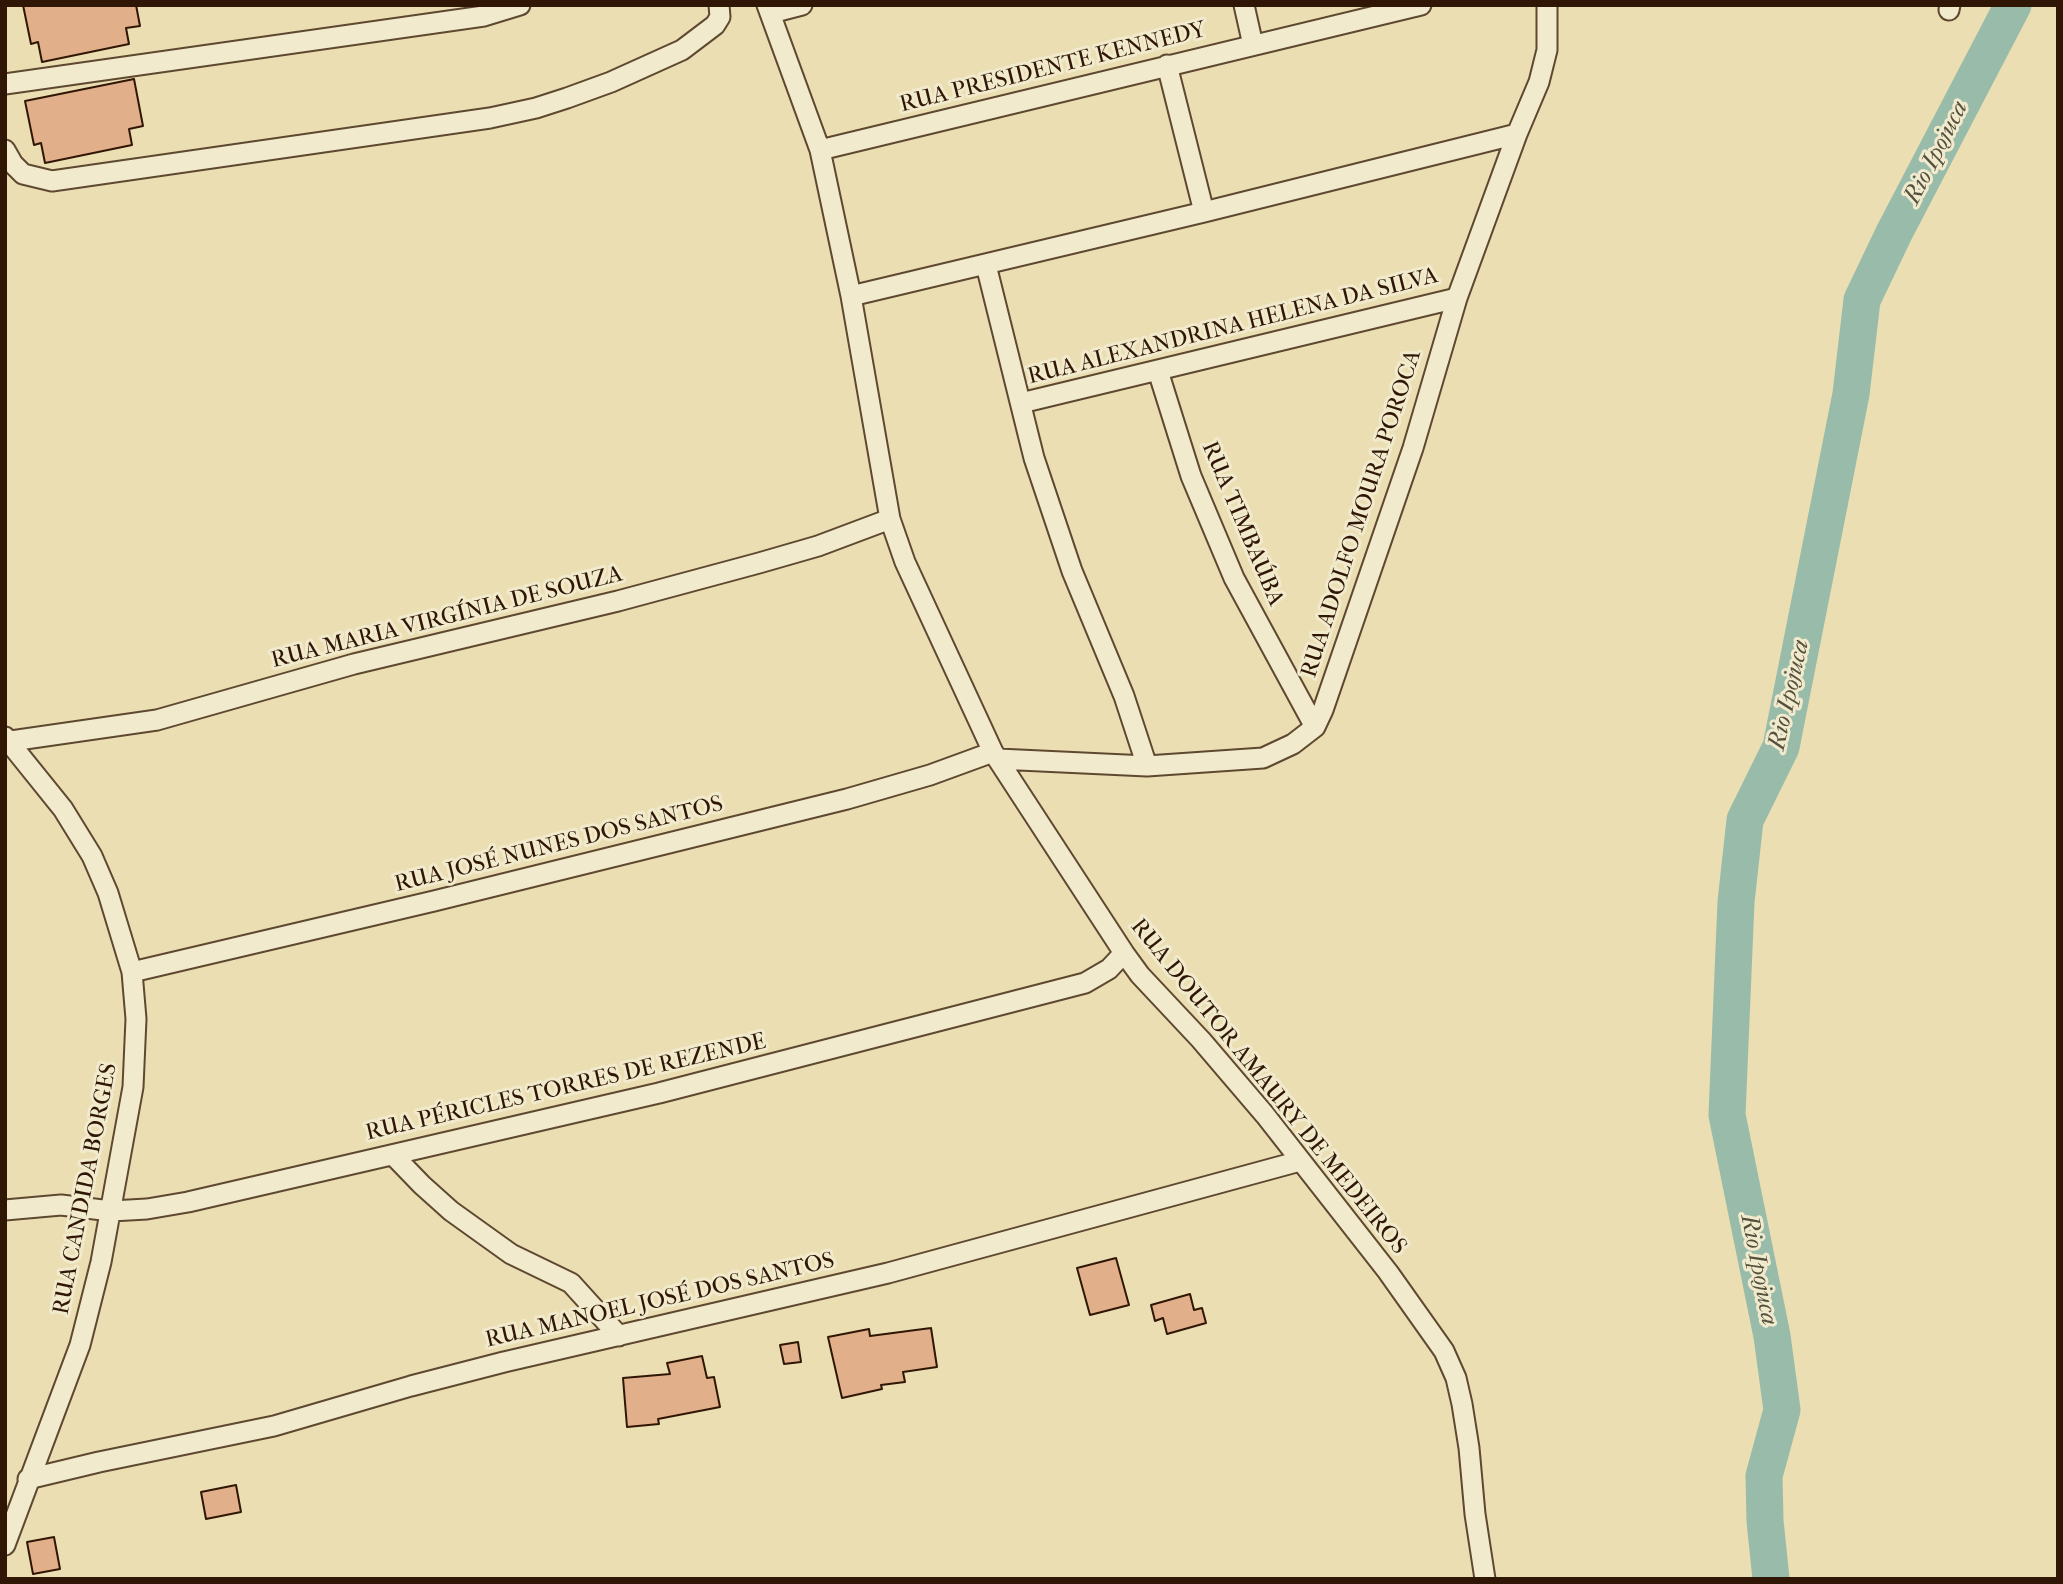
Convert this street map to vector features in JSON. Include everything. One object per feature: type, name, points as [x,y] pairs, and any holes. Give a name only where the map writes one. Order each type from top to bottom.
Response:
[{"type":"street","points":[[5,84],[484,16],[520,5]]},
{"type":"street","points":[[5,150],[23,174],[52,181],[490,118],[536,108],[611,82],[682,50],[715,25],[720,17],[719,5]]},
{"type":"street","points":[[769,9],[802,5]]},
{"type":"street","points":[[1244,5],[1253,45]]},
{"type":"street","name":"RUA PRESIDENTE KENNEDY","points":[[820,150],[1421,5]]},
{"type":"street","name":"RUA ADOLFO MOURA POROCA","points":[[1315,727],[1413,449],[1457,298],[1517,134],[1539,82],[1547,50],[1547,5]]},
{"type":"street","name":"RUA DOUTOR AMAURY DE MEDEIROS","points":[[769,9],[820,150],[851,296],[890,519],[905,562],[996,756],[1124,953],[1140,975],[1201,1040],[1265,1115],[1416,1310],[1444,1351],[1456,1378],[1469,1448],[1485,1579]]},
{"type":"street","points":[[1167,65],[1204,212]]},
{"type":"street","points":[[851,296],[1517,134]]},
{"type":"street","points":[[986,265],[1034,458],[1072,570],[1124,696],[1147,766]]},
{"type":"street","name":"RUA ALEXANDRINA HELENA DA SILVA","points":[[1021,403],[1457,298]]},
{"type":"street","name":"RUA TIMBAÚBA","points":[[1158,371],[1191,476],[1234,578],[1315,727]]},
{"type":"street","name":"RUA MARIA VIRGÍNIA DE SOUZA","points":[[8,739],[158,720],[354,664],[618,601],[759,563],[818,546],[890,519]]},
{"type":"street","points":[[996,756],[1147,766],[1263,758],[1293,744],[1315,727]]},
{"type":"street","name":"RUA CANDIDA BORGES","points":[[5,1545],[80,1345],[111,1211],[136,1056],[132,972],[107,892],[92,856],[63,808],[8,739]]},
{"type":"street","name":"RUA JOSÉ NUNES DOS SANTOS","points":[[132,972],[767,819],[910,782],[996,756]]},
{"type":"street","name":"RUA PÉRICLES TORRES DE REZENDE","points":[[5,1210],[61,1205],[111,1211],[147,1209],[393,1155],[659,1093],[1085,983],[1109,969],[1124,953]]},
{"type":"street","points":[[393,1155],[451,1210],[511,1254],[571,1283],[619,1336]]},
{"type":"street","name":"RUA MANOEL JOSÉ DOS SANTOS","points":[[28,1479],[274,1426],[411,1385],[888,1273],[1300,1161]]},
{"type":"building","points":[[23,5],[136,5],[140,26],[126,28],[129,44],[42,62],[38,42],[31,44]]},
{"type":"building","points":[[134,79],[143,126],[129,129],[132,145],[45,163],[41,143],[34,145],[25,101]]},
{"type":"building","points":[[1116,1258],[1129,1305],[1090,1315],[1077,1268]]},
{"type":"building","points":[[1190,1294],[1194,1310],[1202,1308],[1206,1323],[1167,1334],[1163,1318],[1155,1321],[1151,1305]]},
{"type":"building","points":[[931,1328],[937,1367],[903,1372],[905,1382],[881,1385],[882,1389],[842,1398],[828,1337],[869,1329],[870,1336]]},
{"type":"building","points":[[798,1342],[801,1362],[784,1364],[780,1345]]},
{"type":"building","points":[[702,1356],[707,1378],[714,1377],[720,1407],[658,1419],[659,1424],[627,1427],[623,1378],[670,1374],[667,1363]]},
{"type":"building","points":[[236,1485],[241,1512],[206,1519],[201,1492]]},
{"type":"building","points":[[54,1537],[60,1569],[33,1574],[27,1542]]},
{"type":"waterway","name":"Rio Ipojuca","points":[[1771,1579],[1764,1476],[1782,1410],[1772,1336],[1727,1115],[1736,902],[1745,820],[1781,747],[1851,394],[1862,300],[2013,5]]}]
